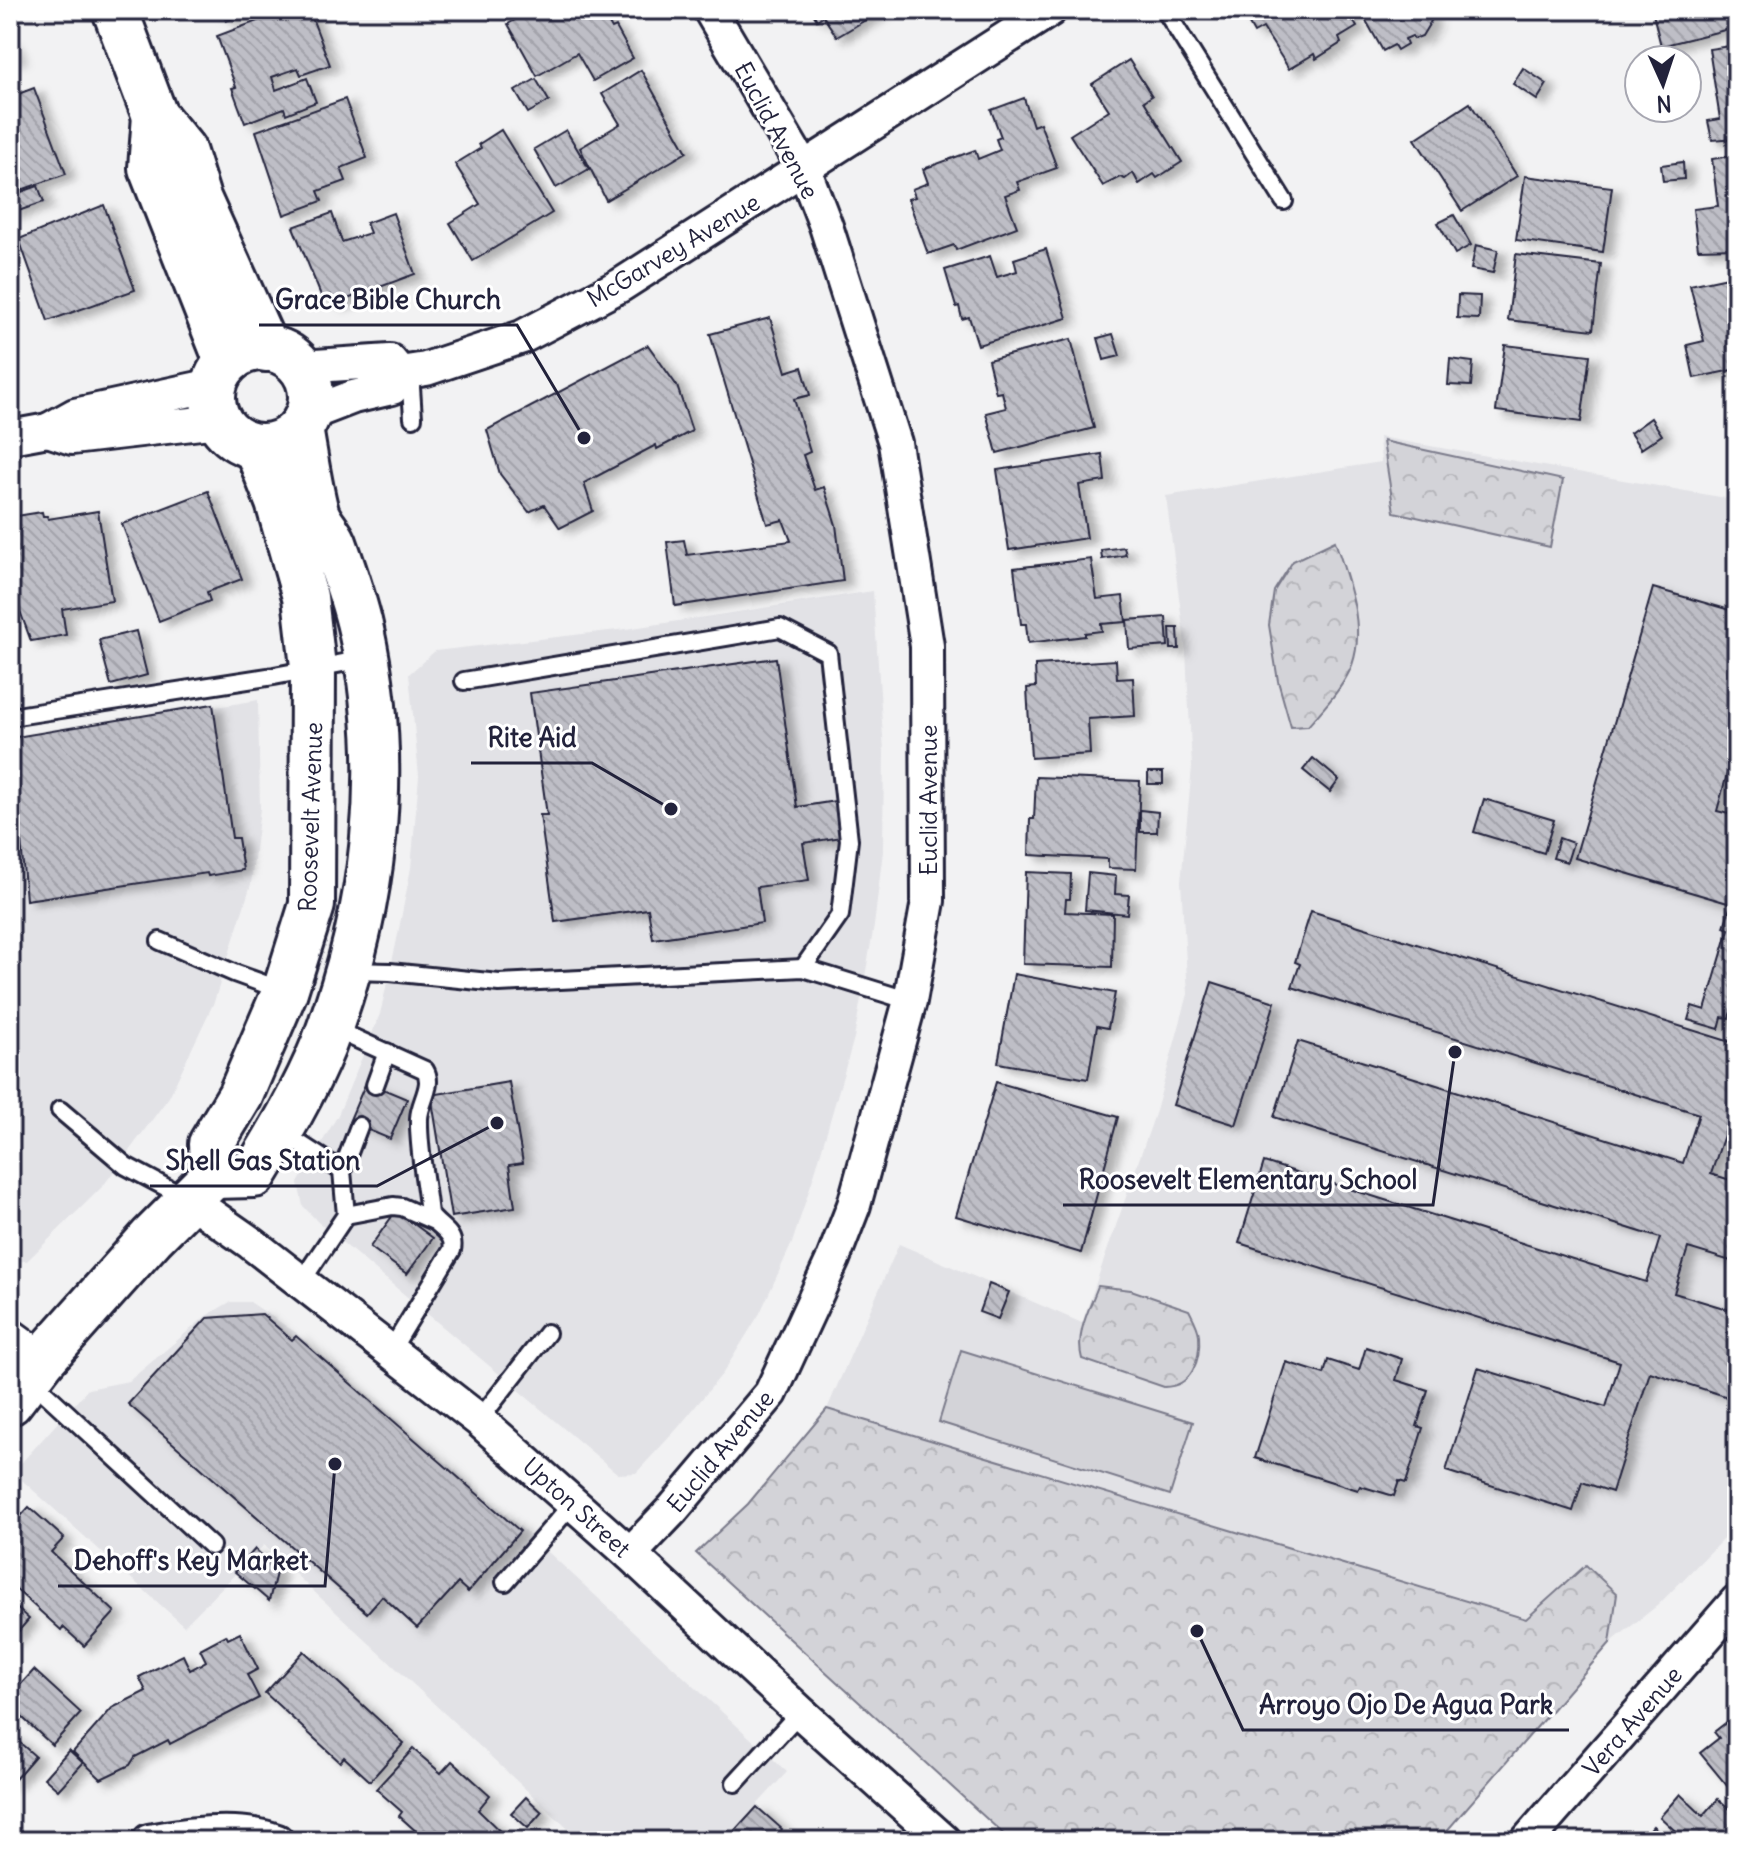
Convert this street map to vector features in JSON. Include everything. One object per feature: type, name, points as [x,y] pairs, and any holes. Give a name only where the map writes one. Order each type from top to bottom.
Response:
[{"type":"street","points":[[115,10],[155,116],[183,150],[198,198],[245,376],[227,433],[241,443],[256,446],[272,446],[288,440],[304,421],[311,398],[308,382],[245,376]]},
{"type":"street","name":"Euclid Avenue","points":[[630,1554],[673,1509],[771,1393],[833,1259],[854,1205],[910,1001],[928,901],[927,646],[895,443],[826,226],[804,169],[710,10]]},
{"type":"street","name":"McGarvey Avenue","points":[[304,421],[353,397],[392,388],[405,373],[522,337],[621,285],[1050,10]]},
{"type":"street","points":[[10,437],[48,430],[72,438],[245,376],[390,361],[405,373]]},
{"type":"street","points":[[23,1369],[200,1188],[254,1175],[281,1131],[322,1049],[349,971],[368,881],[378,796],[375,725],[361,629],[362,597],[317,515],[304,421]]},
{"type":"street","name":"Roosevelt Avenue","points":[[200,1188],[211,1144],[240,1096],[285,991],[312,905],[313,667],[305,597],[278,502],[256,446]]},
{"type":"street","name":"Upton Street","points":[[200,1188],[251,1243],[479,1420],[944,1841]]},
{"type":"street","name":"Vera Avenue","points":[[1527,1841],[1737,1601]]},
{"type":"street","points":[[149,1841],[189,1834],[264,1836],[277,1841]]},
{"type":"lane","points":[[1165,10],[1284,201]]},
{"type":"lane","points":[[405,373],[413,418]]},
{"type":"lane","points":[[464,681],[780,628],[828,653],[849,840],[840,915],[803,968]]},
{"type":"lane","points":[[10,717],[365,659]]},
{"type":"lane","points":[[160,941],[285,991]]},
{"type":"lane","points":[[349,971],[499,983],[803,968],[910,1001]]},
{"type":"lane","points":[[330,1027],[425,1070],[429,1076],[419,1116],[429,1214],[434,1221]]},
{"type":"lane","points":[[375,1085],[387,1052]]},
{"type":"lane","points":[[60,1110],[126,1166],[200,1188]]},
{"type":"lane","points":[[301,1282],[346,1215],[342,1171],[359,1126]]},
{"type":"lane","points":[[281,1131],[342,1171]]},
{"type":"lane","points":[[346,1215],[402,1207],[434,1221],[451,1234],[454,1242],[390,1352]]},
{"type":"lane","points":[[479,1420],[547,1333]]},
{"type":"lane","points":[[23,1369],[211,1546]]},
{"type":"lane","points":[[505,1582],[573,1503]]},
{"type":"lane","points":[[735,1783],[800,1712]]},
{"type":"shaded area","points":[[1379,437],[1737,500],[1737,1525],[1658,1605],[1610,1643],[1617,1594],[1527,1619],[827,1409],[899,1244],[1082,1323],[1156,1111],[1188,994],[1181,882],[1192,767],[1186,652],[1166,496],[1381,462]]},
{"type":"shaded area","points":[[873,591],[884,751],[883,851],[874,926],[854,1038],[792,1243],[760,1313],[723,1373],[677,1429],[636,1473],[618,1474],[318,1222],[303,1206],[298,1183],[338,1115],[380,1014],[396,944],[411,868],[419,776],[409,674],[435,651],[626,629]]},
{"type":"shaded area","points":[[258,700],[260,809],[251,884],[214,1002],[169,1097],[103,1186],[27,1261],[10,1261],[10,742]]},
{"type":"shaded area","points":[[230,1302],[250,1302],[295,1332],[523,1529],[787,1772],[724,1841],[581,1841],[264,1545],[184,1626],[13,1472],[88,1389],[129,1381],[206,1316]]},
{"type":"green space","points":[[1383,441],[1563,480],[1550,547],[1394,512]]},
{"type":"green space","points":[[1335,541],[1354,605],[1357,622],[1355,654],[1346,678],[1308,726],[1291,727],[1278,681],[1269,625],[1274,591],[1293,561]]},
{"type":"green space","points":[[1098,1286],[1131,1290],[1189,1310],[1198,1328],[1199,1344],[1196,1362],[1188,1377],[1174,1386],[1164,1387],[1082,1359],[1080,1340]]},
{"type":"green space","points":[[961,1350],[1193,1422],[1170,1495],[939,1422]]},
{"type":"green space","points":[[827,1409],[1526,1619],[1586,1565],[1617,1594],[1610,1643],[1438,1841],[1011,1841],[696,1553],[748,1504]]},
{"type":"building","points":[[222,10],[254,10],[226,21]]},
{"type":"building","points":[[287,10],[309,10],[330,65],[301,75],[298,68],[272,77],[276,90],[307,78],[316,102],[286,114],[284,108],[245,123],[232,88],[236,87],[217,36]]},
{"type":"building","points":[[532,10],[601,10],[612,29],[616,27],[633,58],[593,81],[577,53],[537,76],[508,24]]},
{"type":"building","points":[[811,10],[882,10],[837,37],[823,16],[817,20]]},
{"type":"building","points":[[1241,10],[1347,10],[1357,27],[1339,38],[1341,43],[1316,59],[1314,54],[1289,69],[1263,28],[1254,33]]},
{"type":"building","points":[[1360,10],[1425,10],[1431,21],[1422,36],[1405,39],[1407,44],[1397,50],[1394,45],[1383,51]]},
{"type":"building","points":[[1652,10],[1737,10],[1737,27],[1660,44]]},
{"type":"building","points":[[10,39],[17,57],[10,60]]},
{"type":"building","points":[[1737,45],[1737,138],[1712,140],[1708,121],[1720,119],[1709,49]]},
{"type":"building","points":[[1129,60],[1152,96],[1144,101],[1182,162],[1157,178],[1154,174],[1139,184],[1133,173],[1103,186],[1070,135],[1109,110],[1092,84]]},
{"type":"building","points":[[1523,68],[1547,84],[1537,100],[1513,84]]},
{"type":"building","points":[[641,70],[687,152],[606,200],[580,148],[620,124],[602,94]]},
{"type":"building","points":[[536,79],[549,101],[528,113],[515,91]]},
{"type":"building","points":[[34,88],[66,174],[10,194],[10,97]]},
{"type":"building","points":[[1024,98],[1033,126],[1040,123],[1057,168],[1017,182],[1020,190],[1005,195],[1017,227],[956,250],[954,245],[928,254],[908,199],[915,197],[912,189],[928,183],[923,169],[975,150],[978,159],[1000,150],[996,139],[1001,137],[991,110]]},
{"type":"building","points":[[345,99],[367,158],[341,168],[346,181],[318,191],[322,201],[284,215],[256,131]]},
{"type":"building","points":[[1470,103],[1517,176],[1462,211],[1415,139]]},
{"type":"building","points":[[501,130],[552,213],[473,261],[450,223],[480,204],[455,164],[481,148],[479,144]]},
{"type":"building","points":[[566,130],[589,169],[556,188],[534,149]]},
{"type":"building","points":[[1737,155],[1737,248],[1698,249],[1693,209],[1718,206],[1712,159]]},
{"type":"building","points":[[1683,162],[1684,179],[1663,181],[1661,165]]},
{"type":"building","points":[[1525,176],[1612,187],[1603,252],[1516,240]]},
{"type":"building","points":[[38,186],[44,202],[10,214],[10,196]]},
{"type":"building","points":[[104,205],[135,290],[48,321],[19,239]]},
{"type":"building","points":[[332,213],[342,242],[370,233],[366,223],[393,213],[415,274],[334,304],[331,295],[322,298],[293,227]]},
{"type":"building","points":[[1454,215],[1471,245],[1455,254],[1438,223]]},
{"type":"building","points":[[1476,245],[1498,250],[1493,273],[1471,269]]},
{"type":"building","points":[[1046,249],[1067,318],[978,345],[969,317],[962,319],[959,306],[956,307],[945,270],[990,256],[997,277],[1017,271],[1014,259]]},
{"type":"building","points":[[1516,254],[1601,264],[1593,330],[1508,320]]},
{"type":"building","points":[[1737,275],[1737,369],[1694,378],[1687,345],[1704,341],[1690,285]]},
{"type":"building","points":[[1458,295],[1480,296],[1479,319],[1457,318]]},
{"type":"building","points":[[770,318],[786,372],[802,367],[810,395],[794,399],[810,452],[803,455],[815,490],[824,487],[836,525],[843,581],[675,606],[667,542],[684,540],[687,555],[791,541],[783,520],[767,524],[710,334]]},
{"type":"building","points":[[1113,334],[1120,356],[1104,360],[1098,338]]},
{"type":"building","points":[[1071,339],[1094,428],[997,453],[986,413],[1006,408],[1002,392],[996,393],[988,360]]},
{"type":"building","points":[[648,345],[677,386],[692,431],[657,449],[656,445],[584,483],[593,511],[560,528],[544,505],[529,512],[500,474],[487,430]]},
{"type":"building","points":[[1505,345],[1590,355],[1581,422],[1496,411]]},
{"type":"building","points":[[1450,359],[1473,362],[1471,386],[1448,385]]},
{"type":"building","points":[[1651,418],[1662,435],[1641,449],[1630,433]]},
{"type":"building","points":[[1102,454],[1105,481],[1079,485],[1087,538],[1009,550],[997,470]]},
{"type":"building","points":[[208,491],[242,579],[207,592],[210,601],[159,621],[122,524]]},
{"type":"building","points":[[98,511],[112,601],[62,609],[66,635],[31,641],[20,611],[10,545],[10,517],[42,512],[48,519]]},
{"type":"building","points":[[1124,547],[1126,555],[1102,559],[1101,550]]},
{"type":"building","points":[[1091,559],[1097,599],[1123,596],[1126,622],[1101,624],[1102,631],[1085,633],[1085,636],[1028,643],[1026,624],[1021,624],[1014,568]]},
{"type":"building","points":[[1653,588],[1737,612],[1737,737],[1717,811],[1737,816],[1737,991],[1729,1018],[1722,1017],[1719,1029],[1688,1020],[1692,1006],[1705,1010],[1729,929],[1724,927],[1731,904],[1575,858]]},
{"type":"building","points":[[1166,617],[1168,646],[1129,649],[1127,620]]},
{"type":"building","points":[[1170,628],[1178,628],[1179,649],[1171,649]]},
{"type":"building","points":[[136,631],[147,675],[111,685],[99,640]]},
{"type":"building","points":[[776,658],[797,807],[836,801],[842,837],[803,843],[809,880],[757,887],[762,923],[653,939],[648,909],[555,922],[540,815],[547,815],[530,693]]},
{"type":"building","points":[[1116,660],[1117,679],[1133,678],[1135,716],[1088,719],[1090,754],[1031,758],[1027,688],[1036,687],[1035,665]]},
{"type":"building","points":[[213,704],[232,838],[238,838],[243,870],[26,900],[21,841],[10,842],[10,738]]},
{"type":"building","points":[[1313,758],[1339,780],[1330,792],[1303,770]]},
{"type":"building","points":[[1148,772],[1163,772],[1163,784],[1148,784]]},
{"type":"building","points":[[1036,777],[1140,781],[1136,869],[1108,868],[1108,859],[1029,855]]},
{"type":"building","points":[[1484,799],[1554,820],[1544,853],[1474,832]]},
{"type":"building","points":[[1140,810],[1158,812],[1157,832],[1140,832]]},
{"type":"building","points":[[1559,838],[1573,843],[1567,862],[1553,858]]},
{"type":"building","points":[[1026,872],[1071,874],[1070,899],[1066,899],[1065,912],[1113,914],[1112,967],[1023,964]]},
{"type":"building","points":[[1088,873],[1116,876],[1115,894],[1129,895],[1127,914],[1085,910]]},
{"type":"building","points":[[1311,911],[1737,1044],[1737,1126],[1728,1123],[1711,1174],[1737,1182],[1737,1263],[1688,1248],[1674,1293],[1737,1312],[1737,1400],[1650,1372],[1612,1492],[1582,1482],[1573,1511],[1446,1471],[1478,1368],[1606,1407],[1620,1362],[1239,1243],[1264,1162],[1646,1282],[1660,1238],[1274,1117],[1298,1041],[1683,1163],[1699,1114],[1292,987],[1300,964],[1295,962]]},
{"type":"building","points":[[1014,974],[1115,993],[1108,1028],[1097,1026],[1088,1079],[998,1063]]},
{"type":"building","points":[[1212,982],[1275,1002],[1236,1125],[1173,1105]]},
{"type":"building","points":[[366,1082],[407,1099],[390,1139],[349,1122]]},
{"type":"building","points":[[509,1082],[523,1163],[509,1165],[515,1207],[451,1217],[431,1095]]},
{"type":"building","points":[[996,1082],[1118,1117],[1081,1253],[956,1216]]},
{"type":"building","points":[[396,1211],[433,1238],[407,1274],[370,1247]]},
{"type":"building","points":[[989,1284],[1009,1292],[998,1319],[979,1312]]},
{"type":"building","points":[[262,1314],[292,1340],[296,1336],[520,1531],[468,1592],[458,1583],[417,1628],[382,1596],[367,1613],[128,1404],[207,1318]]},
{"type":"building","points":[[1366,1347],[1402,1359],[1396,1380],[1428,1390],[1417,1426],[1423,1428],[1406,1483],[1399,1481],[1394,1496],[1360,1486],[1358,1490],[1255,1458],[1286,1362],[1324,1374],[1328,1360],[1359,1370]]},
{"type":"building","points":[[29,1507],[64,1538],[51,1552],[115,1612],[84,1646],[63,1627],[61,1630],[10,1584],[10,1528]]},
{"type":"building","points":[[255,1549],[277,1569],[269,1601],[235,1572]]},
{"type":"building","points":[[10,1602],[29,1619],[10,1641]]},
{"type":"building","points":[[240,1633],[258,1669],[247,1675],[259,1698],[170,1744],[168,1740],[135,1757],[130,1765],[101,1779],[73,1752],[112,1708],[146,1691],[139,1677],[183,1655],[190,1670],[206,1661],[200,1649],[226,1635],[228,1639]]},
{"type":"building","points":[[304,1651],[404,1743],[370,1781],[344,1757],[340,1762],[265,1693]]},
{"type":"building","points":[[34,1670],[81,1713],[52,1745],[10,1706],[10,1696]]},
{"type":"building","points":[[1737,1714],[1737,1798],[1700,1753],[1719,1738],[1714,1732]]},
{"type":"building","points":[[10,1734],[35,1756],[10,1785]]},
{"type":"building","points":[[413,1749],[441,1773],[452,1761],[490,1795],[478,1810],[510,1841],[427,1841],[399,1816],[402,1812],[376,1789]]},
{"type":"building","points":[[69,1750],[83,1763],[58,1790],[44,1778]]},
{"type":"building","points":[[1680,1794],[1703,1816],[1718,1799],[1737,1815],[1737,1841],[1686,1841],[1660,1817]]},
{"type":"building","points":[[526,1797],[542,1812],[528,1828],[511,1813]]},
{"type":"building","points":[[757,1807],[782,1829],[778,1834],[787,1841],[726,1841]]},
{"type":"building","points":[[1653,1826],[1670,1841],[1640,1841]]},
{"type":"place","name":"Grace Bible Church","points":[[584,438]]},
{"type":"place","name":"Rite Aid","points":[[671,809]]},
{"type":"place","name":"Roosevelt Elementary School","points":[[1455,1052]]},
{"type":"place","name":"Shell Gas Station","points":[[497,1123]]},
{"type":"place","name":"Dehoff's Key Market","points":[[335,1464]]},
{"type":"place","name":"Arroyo Ojo De Agua Park","points":[[1197,1631]]}]
